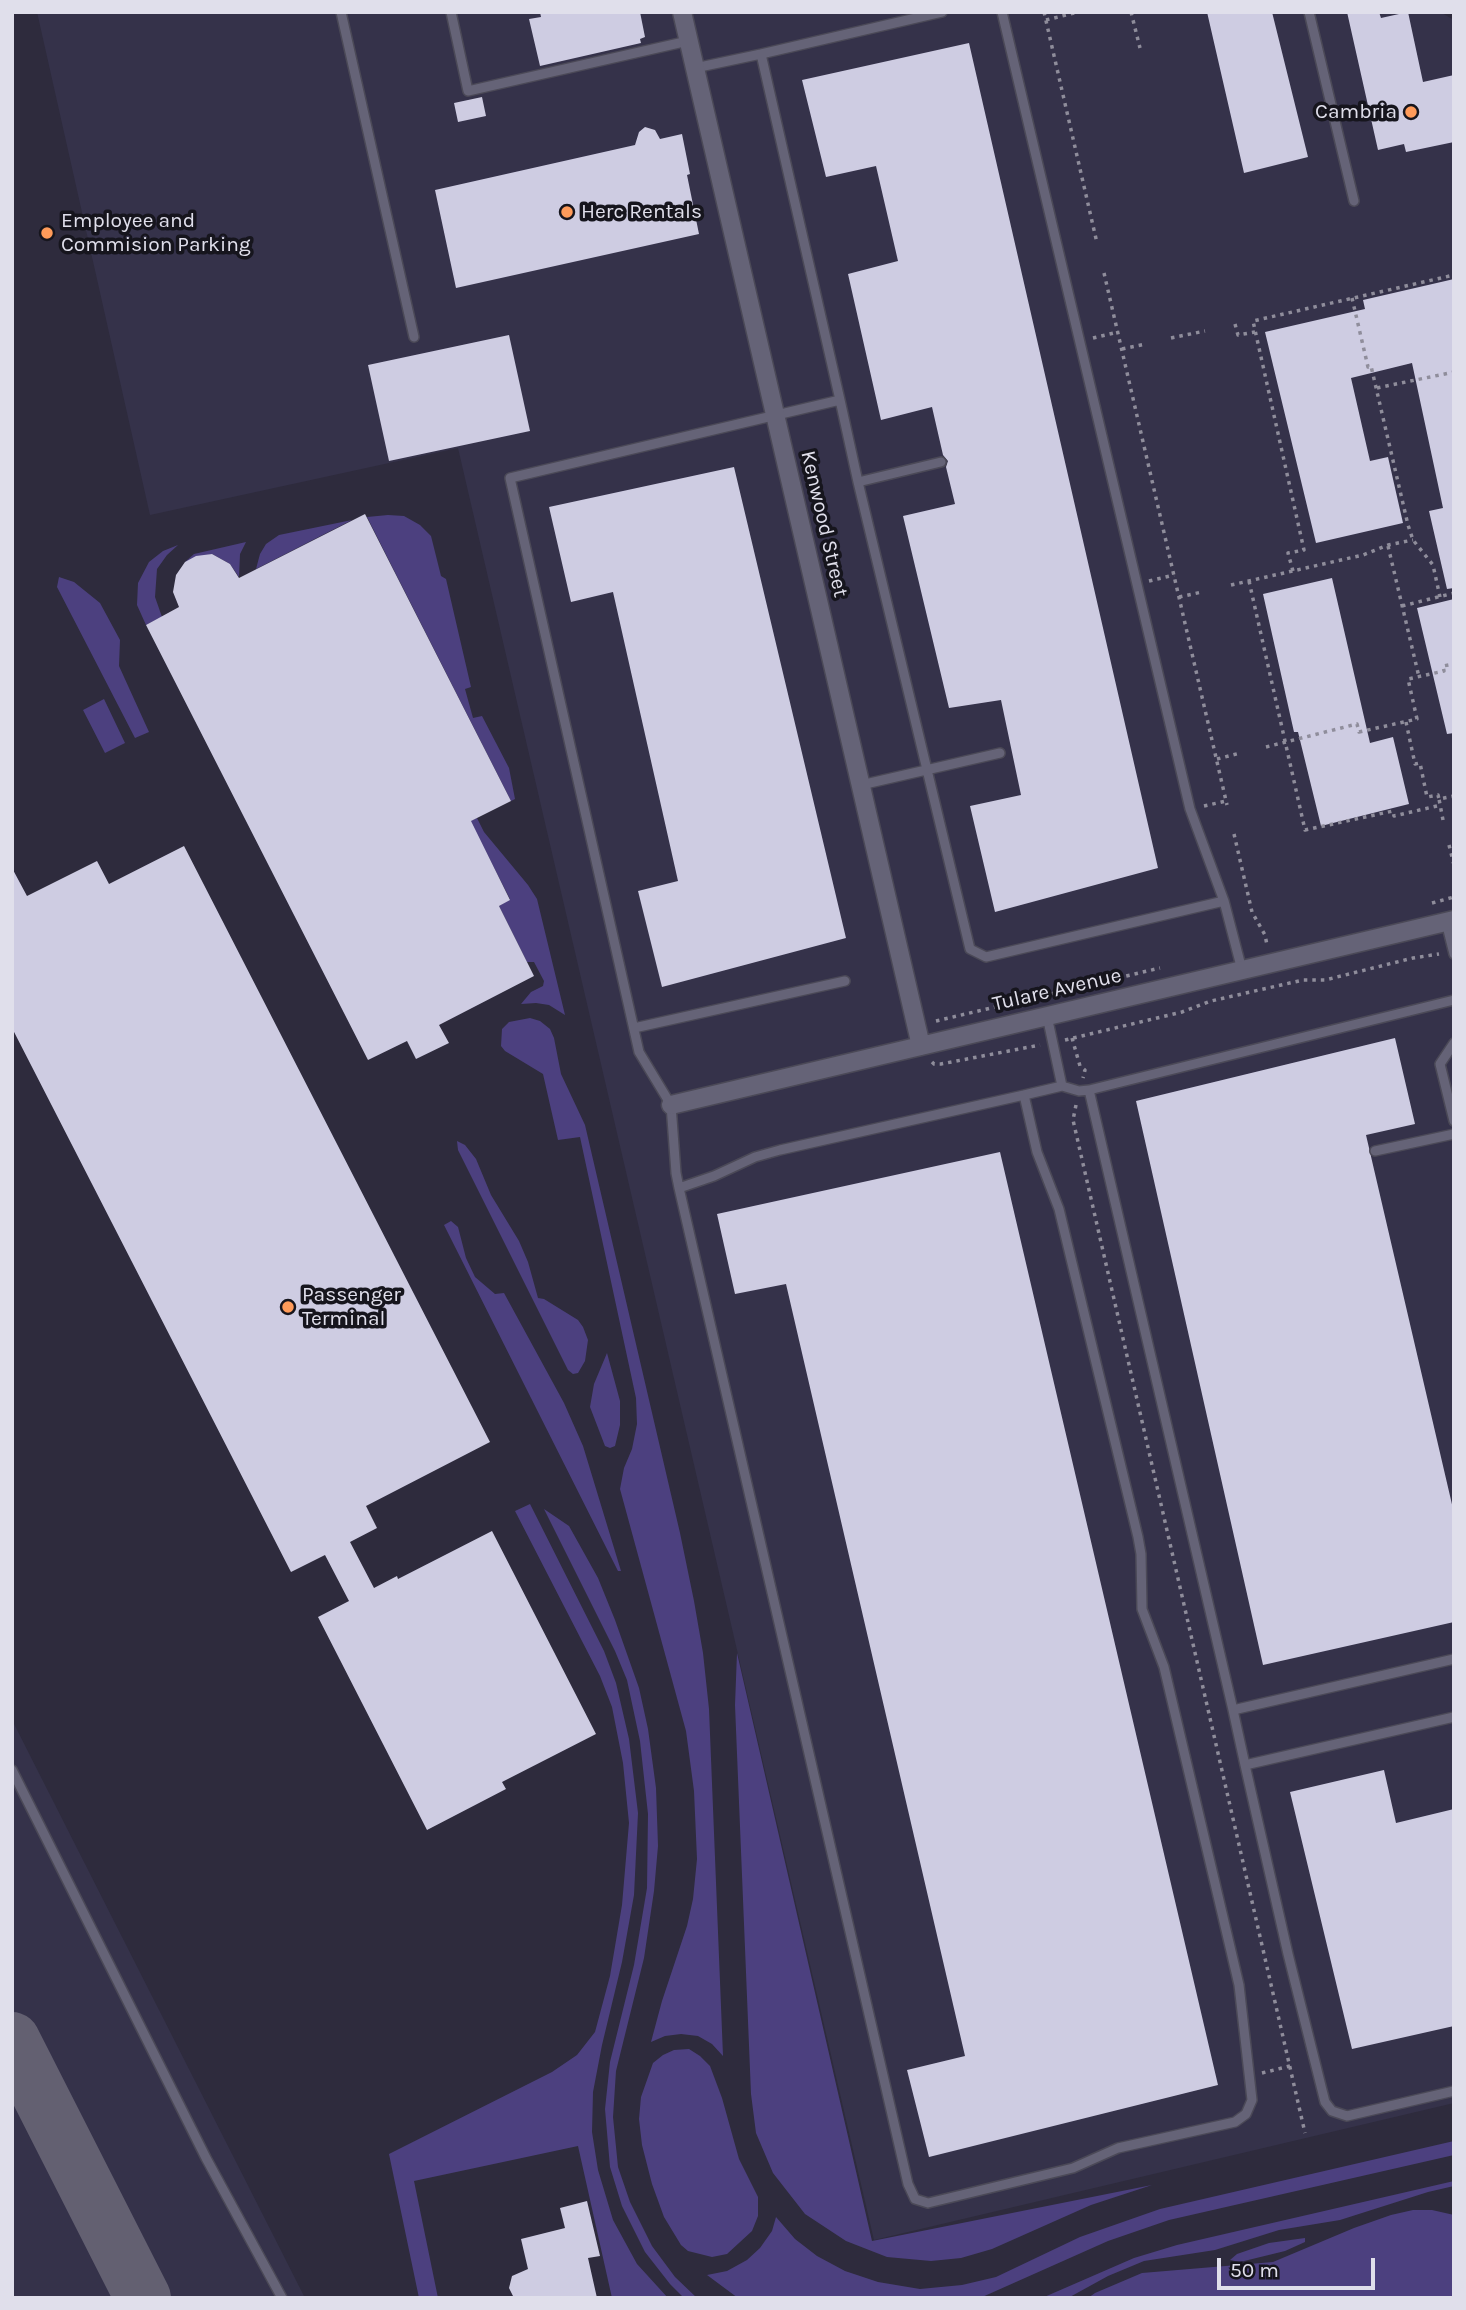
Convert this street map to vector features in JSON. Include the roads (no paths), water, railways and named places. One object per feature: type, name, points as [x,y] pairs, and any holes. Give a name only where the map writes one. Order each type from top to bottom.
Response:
[{"type":"street","name":"Kenwood Street","points":[[681,12],[921,1046]]},
{"type":"street","name":"Tulare Avenue","points":[[671,1105],[1450,921]]},
{"type":"lane","points":[[341,12],[414,337]]},
{"type":"lane","points":[[451,12],[468,90],[688,41]]},
{"type":"lane","points":[[695,68],[942,12]]},
{"type":"lane","points":[[1002,12],[1190,809],[1224,901],[1242,970]]},
{"type":"lane","points":[[1309,12],[1354,201]]},
{"type":"lane","points":[[761,54],[858,482],[970,949],[986,957],[1224,901]]},
{"type":"lane","points":[[840,400],[510,478],[639,1052],[671,1105],[679,1188],[908,2185],[915,2199],[928,2203],[1073,2168],[1118,2148],[1235,2122],[1246,2114],[1252,2100],[1239,1985],[1164,1667],[1142,1609],[1138,1537],[1059,1209],[1037,1152],[1024,1095]]},
{"type":"lane","points":[[858,482],[941,463]]},
{"type":"lane","points":[[861,785],[1000,753]]},
{"type":"lane","points":[[1450,921],[1454,953]]},
{"type":"lane","points":[[634,1028],[845,981]]},
{"type":"lane","points":[[679,1188],[714,1176],[755,1157],[780,1150],[1062,1086],[1084,1090],[1454,1000]]},
{"type":"lane","points":[[1047,1016],[1062,1086]]},
{"type":"lane","points":[[1454,1043],[1440,1065],[1454,1121]]},
{"type":"lane","points":[[1084,1090],[1325,2102],[1332,2111],[1347,2116],[1454,2091]]},
{"type":"lane","points":[[1375,1151],[1454,1134]]},
{"type":"lane","points":[[1233,1710],[1454,1659]]},
{"type":"lane","points":[[1245,1765],[1454,1717]]},
{"type":"lane","points":[[12,1770],[206,2158],[282,2298]]},
{"type":"place","name":"Cambria","points":[[1411,112]]},
{"type":"place","name":"Herc Rentals","points":[[567,212]]},
{"type":"place","name":"Employee and Commision Parking","points":[[47,233]]},
{"type":"place","name":"Passenger Terminal","points":[[288,1307]]}]
